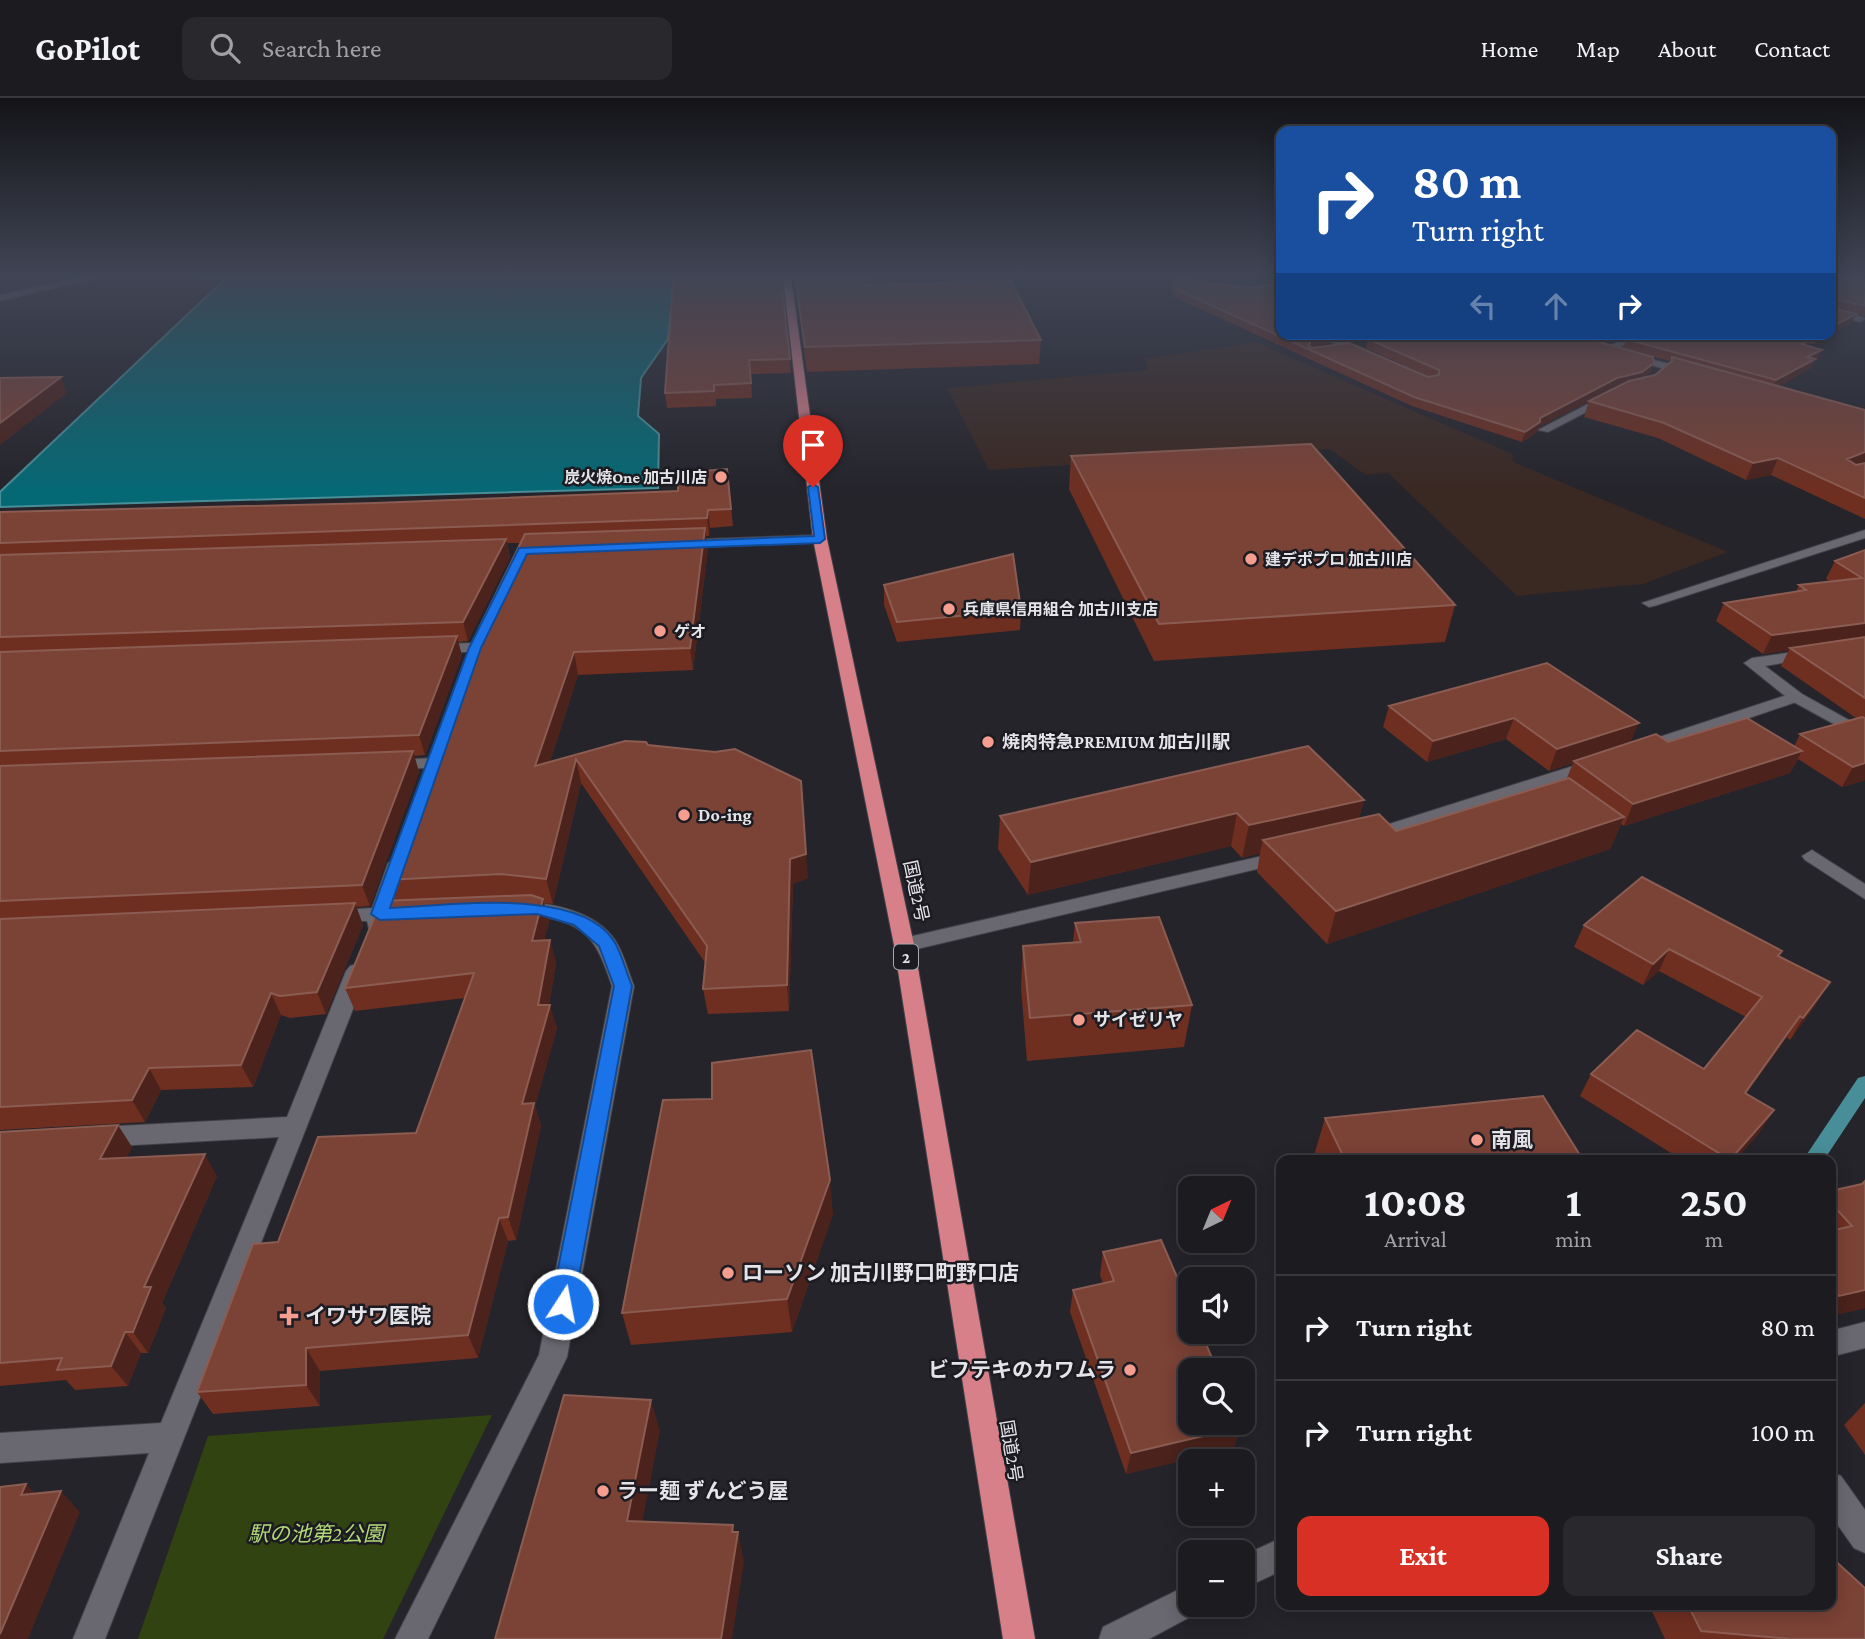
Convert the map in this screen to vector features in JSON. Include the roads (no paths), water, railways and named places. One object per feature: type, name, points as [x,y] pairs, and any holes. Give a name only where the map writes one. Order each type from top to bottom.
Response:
[{"type":"highway","name":"国道2号","points":[[796,349],[820,539],[904,945],[1019,1639]]},
{"type":"street","points":[[1325,351],[1335,349]]},
{"type":"street","points":[[1355,349],[1372,356]]},
{"type":"street","points":[[1602,349],[1658,369],[1707,377]]},
{"type":"street","points":[[1544,430],[1619,392]]},
{"type":"street","points":[[1649,603],[1865,534]]},
{"type":"street","points":[[671,545],[820,539]]},
{"type":"street","points":[[466,674],[487,624]]},
{"type":"street","points":[[419,650],[475,648]]},
{"type":"street","points":[[1827,652],[1752,663],[1796,697],[1865,736]]},
{"type":"street","points":[[1351,841],[1392,831],[1796,697]]},
{"type":"street","points":[[425,788],[443,738]]},
{"type":"street","points":[[380,765],[434,763]]},
{"type":"street","points":[[89,1639],[168,1437],[297,1126],[407,839]]},
{"type":"street","points":[[904,945],[1297,854]]},
{"type":"street","points":[[1812,856],[1865,893]]},
{"type":"street","points":[[411,1639],[552,1357],[623,986],[606,943],[580,921],[538,908],[498,910]]},
{"type":"street","points":[[312,918],[419,913]]},
{"type":"street","points":[[81,1138],[297,1126]]},
{"type":"street","points":[[1836,1343],[1865,1335]]},
{"type":"street","points":[[0,1448],[168,1437]]},
{"type":"street","points":[[1836,1495],[1865,1536]]},
{"type":"street","points":[[1255,1567],[1276,1556]]},
{"type":"street","points":[[1115,1639],[1178,1606]]},
{"type":"water","points":[[151,349],[661,349],[641,378],[638,416],[659,434],[658,488],[0,507],[0,492]]},
{"type":"waterway","points":[[1816,1155],[1865,1083]]},
{"type":"place","name":"炭火焼One 加古川店","points":[[721,477]]},
{"type":"place","name":"建デポプロ 加古川店","points":[[1251,559]]},
{"type":"place","name":"兵庫県信用組合 加古川支店","points":[[949,609]]},
{"type":"place","name":"ゲオ","points":[[660,631]]},
{"type":"place","name":"焼肉特急PREMIUM 加古川駅","points":[[988,742]]},
{"type":"place","name":"Do-ing","points":[[684,815]]},
{"type":"place","name":"サイゼリヤ","points":[[1079,1020]]},
{"type":"place","name":"南風","points":[[1477,1140]]},
{"type":"place","name":"ローソン 加古川野口町野口店","points":[[728,1273]]},
{"type":"place","name":"イワサワ医院","points":[[289,1316]]},
{"type":"place","name":"ビフテキのカワムラ","points":[[1130,1370]]},
{"type":"place","name":"ラー麺 ずんどう屋","points":[[603,1491]]},
{"type":"park label","name":"駅の池第2公園","points":[[316,1534]]}]
